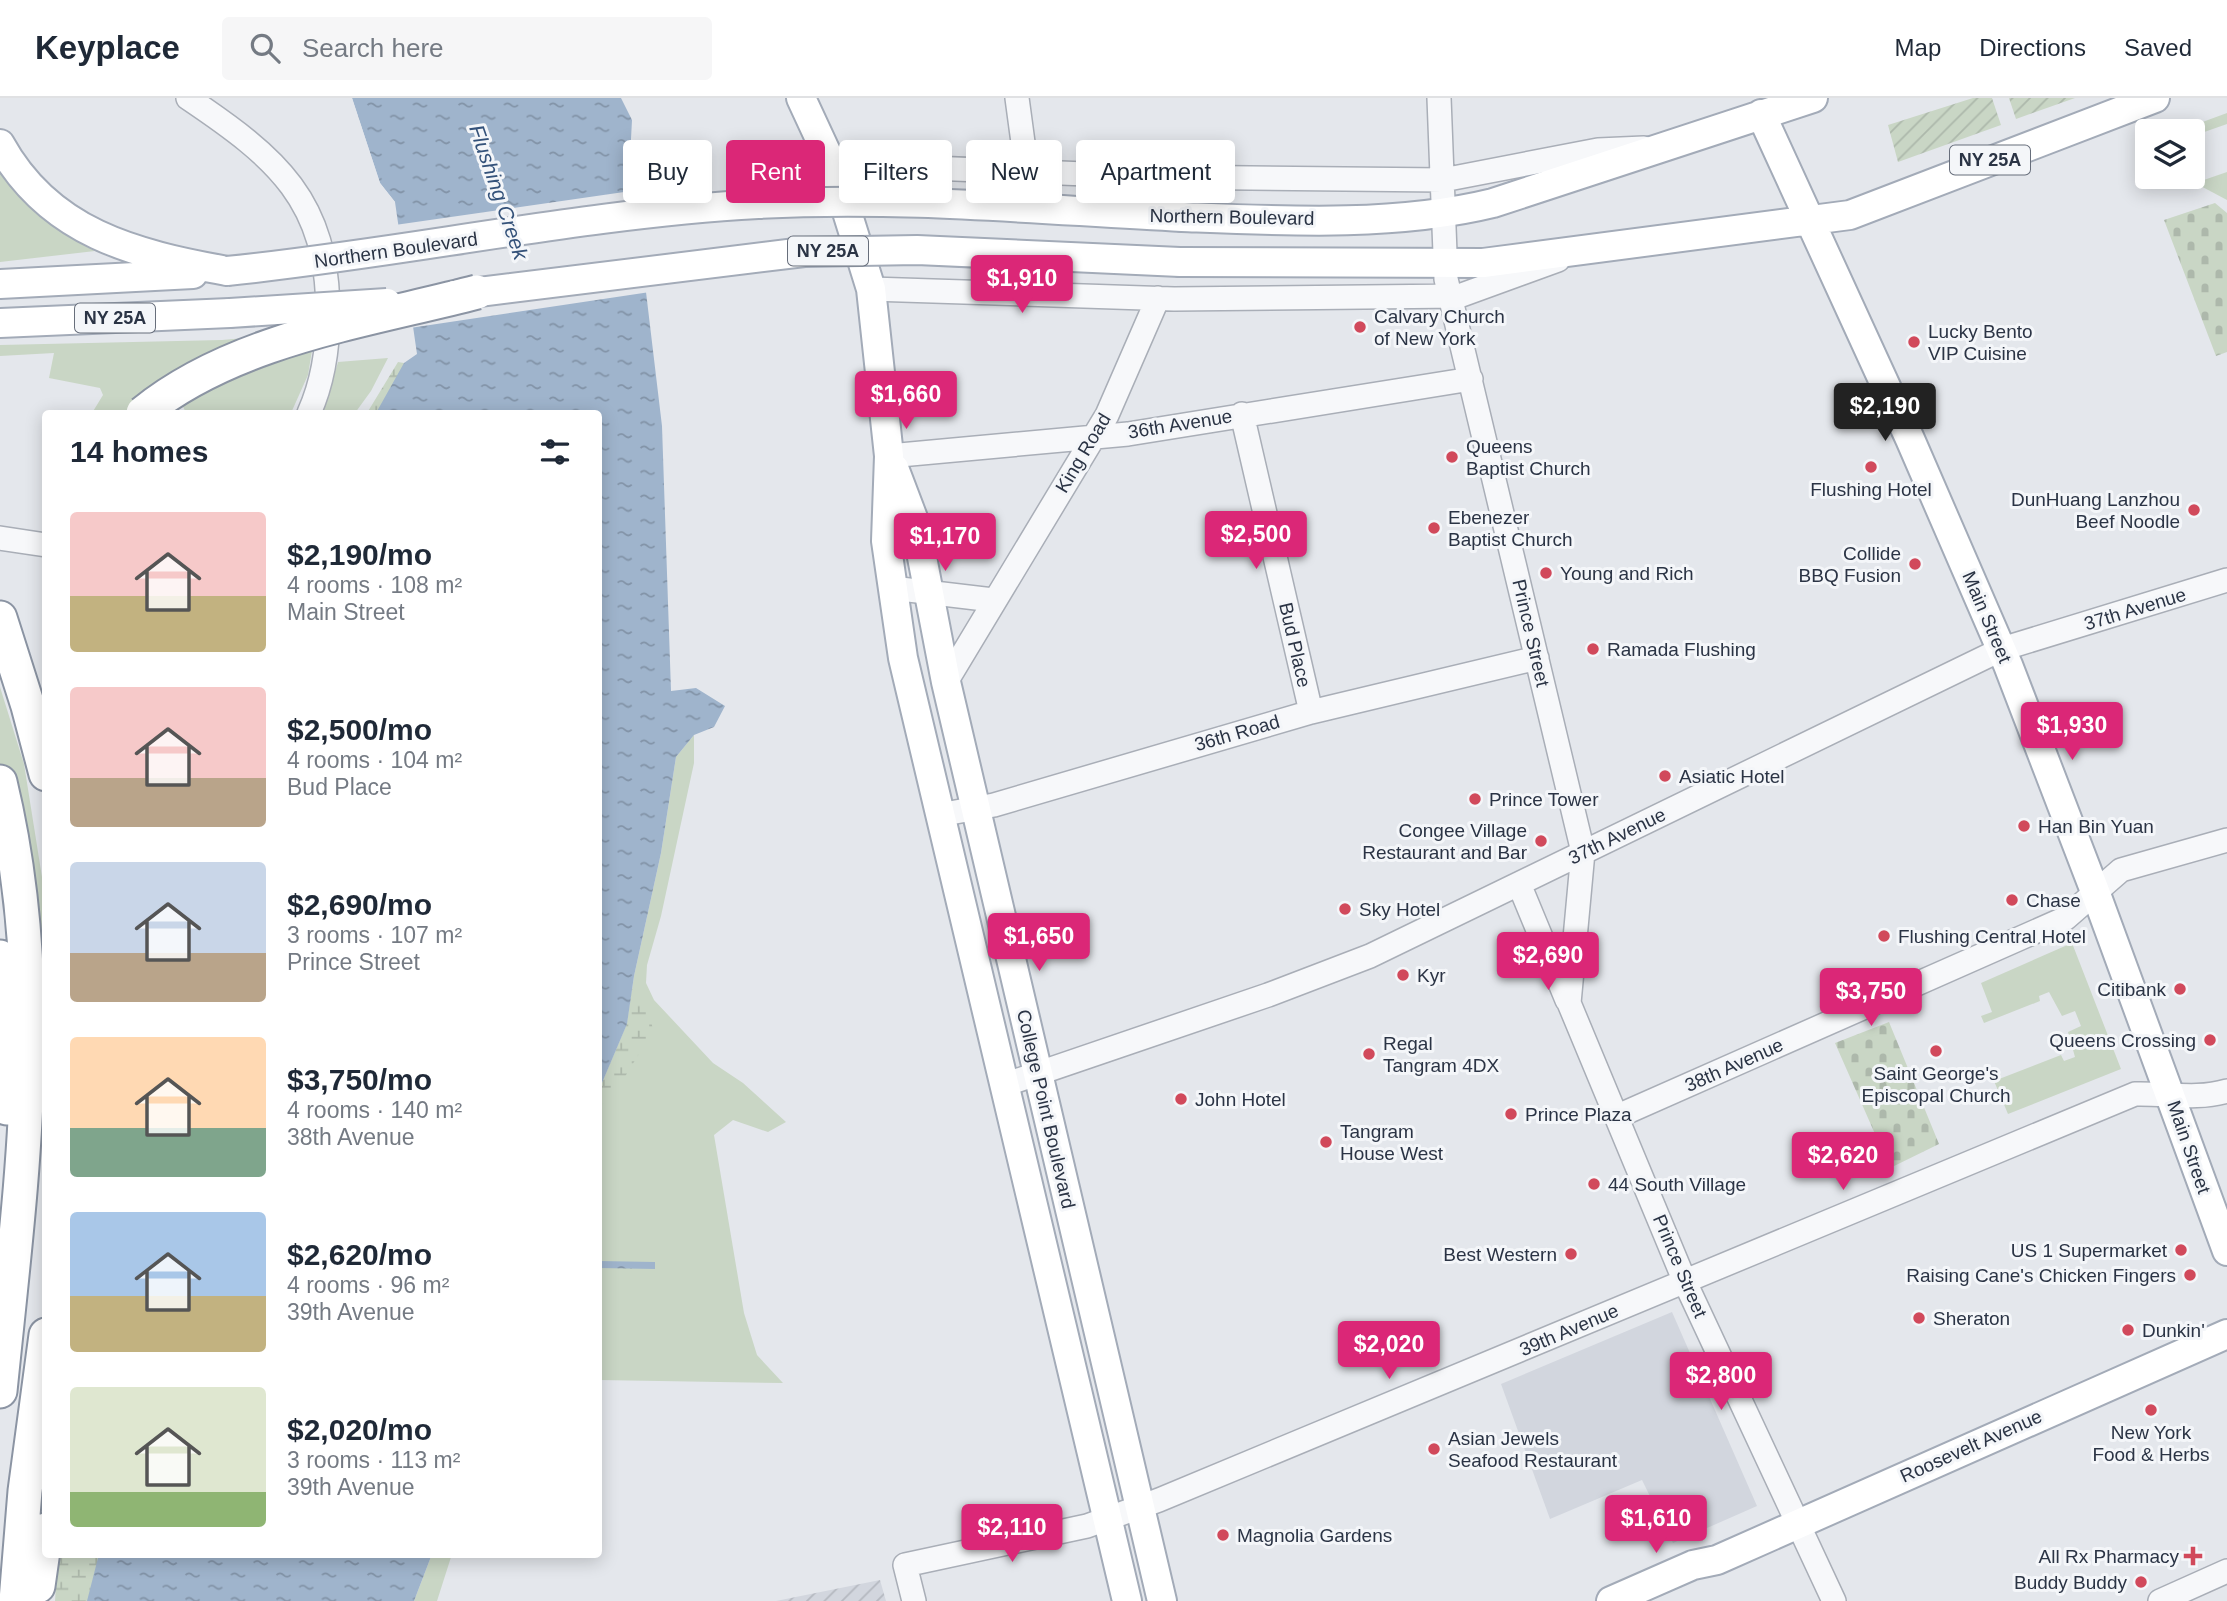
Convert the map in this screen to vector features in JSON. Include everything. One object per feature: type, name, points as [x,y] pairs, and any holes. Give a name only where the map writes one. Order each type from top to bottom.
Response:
[{"type":"highway","points":[[147,410],[185,383],[245,355],[477,292]]},
{"type":"highway","points":[[0,618],[42,759]]},
{"type":"highway","points":[[0,782],[17,868],[30,1012],[24,1160],[0,1391]]},
{"type":"highway","points":[[0,957],[7,1084],[0,1295]]},
{"type":"highway","points":[[37,1601],[42,1432]]},
{"type":"highway","points":[[16,1601],[38,1530]]},
{"type":"main road","name":"College Point Boulevard","points":[[801,98],[833,167],[871,289],[889,456],[886,541],[903,658],[1127,1601]]},
{"type":"main road","name":"Northern Boulevard","points":[[0,284],[227,271],[644,215],[758,204],[906,203],[1182,217],[1376,218],[1444,214],[1493,203],[1813,98]]},
{"type":"main road","name":"NY 25A","points":[[0,323],[366,305],[804,252],[917,250],[1180,262],[1445,265],[1483,263],[1850,215],[2139,101]]},
{"type":"main road","name":"Main Street","points":[[1761,114],[2002,649],[2171,1093],[2227,1251]]},
{"type":"main road","points":[[0,144],[34,191],[80,228],[148,254],[227,271]]},
{"type":"main road","name":"College Point Boulevard","points":[[889,456],[916,526],[946,682],[1163,1601]]},
{"type":"main road","name":"Roosevelt Avenue","points":[[1611,1601],[1693,1566],[1717,1560],[2227,1334]]},
{"type":"main road","name":"Roosevelt Avenue","points":[[1646,1601],[1698,1577],[1717,1560]]},
{"type":"street","points":[[188,98],[264,157],[303,199],[314,220],[326,269],[328,323],[323,368],[310,410]]},
{"type":"street","points":[[1017,98],[1023,140]]},
{"type":"street","name":"Prince Street","points":[[1439,98],[1445,265],[1450,296],[1583,852],[1569,1003]]},
{"type":"street","name":"Northern Boulevard","points":[[1062,173],[1443,180],[1598,149],[1661,147]]},
{"type":"street","name":"Northern Boulevard","points":[[833,167],[966,170]]},
{"type":"street","points":[[871,289],[1158,298],[1450,296],[1478,291],[1591,247]]},
{"type":"street","name":"King Road","points":[[946,682],[1107,415],[1158,298]]},
{"type":"street","name":"36th Avenue","points":[[889,456],[1128,434],[1471,379]]},
{"type":"street","name":"Bud Place","points":[[1242,414],[1311,712]]},
{"type":"street","points":[[0,538],[42,544]]},
{"type":"street","name":"37th Avenue","points":[[1004,1085],[1255,1000],[1370,956],[2002,649],[2227,580]]},
{"type":"street","points":[[892,588],[993,600]]},
{"type":"street","name":"36th Road","points":[[939,815],[975,808],[1311,712],[1537,658]]},
{"type":"street","name":"38th Avenue","points":[[1618,1116],[2066,918],[2121,870],[2227,841]]},
{"type":"street","name":"Prince Street","points":[[1519,884],[1685,1282],[1796,1525],[1834,1601]]},
{"type":"street","name":"39th Avenue","points":[[914,1601],[905,1565],[1107,1518],[1140,1507],[2136,1094],[2171,1093],[2202,1097],[2227,1090]]},
{"type":"street","points":[[2160,1601],[2227,1571]]},
{"type":"shaded area","points":[[1672,1312],[1757,1506],[1673,1543],[1642,1480],[1550,1519],[1501,1384]]},
{"type":"shaded area","points":[[880,1580],[886,1601],[776,1601]]},
{"type":"green space","points":[[1973,98],[1992,98],[2001,125],[1898,162],[1888,125]]},
{"type":"green space","points":[[2009,98],[2075,98],[2016,119]]},
{"type":"green space","points":[[2227,113],[2227,124],[2205,132],[2205,121]]},
{"type":"green space","points":[[0,168],[19,193],[42,216],[95,251],[0,262]]},
{"type":"green space","points":[[2227,172],[2227,200],[2205,188],[2205,180]]},
{"type":"green space","points":[[2215,203],[2227,213],[2227,352],[2216,356],[2164,220]]},
{"type":"green space","points":[[315,332],[308,375],[292,410],[185,410],[170,379],[131,410],[94,410],[103,395],[100,388],[49,378],[54,353],[0,356],[0,345],[222,340]]},
{"type":"green space","points":[[388,358],[371,391],[357,410],[324,410],[338,362]]},
{"type":"green space","points":[[398,362],[404,363],[390,410],[369,410]]},
{"type":"green space","points":[[0,687],[24,764],[42,877],[42,970],[0,834]]},
{"type":"green space","points":[[694,735],[694,763],[661,916],[647,965],[646,983],[654,1000],[713,1063],[743,1083],[786,1122],[768,1132],[733,1120],[714,1135],[744,1313],[757,1355],[783,1383],[602,1380],[602,1083],[627,1024],[634,976],[661,853],[676,757]]},
{"type":"green space","points":[[2072,943],[2121,1069],[2008,1114],[1994,1081],[2061,1055],[2064,1061],[2075,1057],[2068,1032],[2081,1026],[2075,1011],[2062,1016],[2049,992],[2039,996],[2040,1001],[1984,1023],[1981,1016],[1992,1012],[1981,983]]},
{"type":"green space","points":[[632,989],[650,1014],[653,1031],[618,1088],[602,1105],[602,1083],[627,1024]]},
{"type":"green space","points":[[1889,1022],[1939,1144],[1890,1168],[1835,1043]]},
{"type":"green space","points":[[58,1558],[121,1558],[110,1601],[55,1601]]},
{"type":"green space","points":[[430,1558],[451,1558],[437,1601],[414,1601]]},
{"type":"water","name":"Flushing Creek","points":[[352,98],[621,98],[632,120],[631,140],[623,140],[623,203],[635,203],[662,426],[671,691],[696,688],[725,706],[714,727],[694,735],[676,757],[661,853],[634,976],[627,1024],[602,1083],[602,410],[378,410],[404,363],[417,354],[395,202],[380,183]]},
{"type":"water","points":[[602,1261],[655,1262],[655,1269],[602,1268]]},
{"type":"water","points":[[98,1558],[430,1558],[414,1601],[87,1601]]},
{"type":"pier","points":[[349,98],[352,98],[380,183],[395,202],[390,202],[377,184]]},
{"type":"pier","points":[[623,192],[623,203],[640,203],[650,292],[410,328],[395,225]]},
{"type":"place","name":"Calvary Church of New York","points":[[1360,327]]},
{"type":"place","name":"Lucky Bento VIP Cuisine","points":[[1914,342]]},
{"type":"place","name":"Queens Baptist Church","points":[[1452,457]]},
{"type":"place","name":"Flushing Hotel","points":[[1871,467]]},
{"type":"place","name":"DunHuang Lanzhou Beef Noodle","points":[[2194,510]]},
{"type":"place","name":"Ebenezer Baptist Church","points":[[1434,528]]},
{"type":"place","name":"Collide BBQ Fusion","points":[[1915,564]]},
{"type":"place","name":"Young and Rich","points":[[1546,573]]},
{"type":"place","name":"Ramada Flushing","points":[[1593,649]]},
{"type":"place","name":"Asiatic Hotel","points":[[1665,776]]},
{"type":"place","name":"Prince Tower","points":[[1475,799]]},
{"type":"place","name":"Han Bin Yuan","points":[[2024,826]]},
{"type":"place","name":"Congee Village Restaurant and Bar","points":[[1541,841]]},
{"type":"place","name":"Chase","points":[[2012,900]]},
{"type":"place","name":"Sky Hotel","points":[[1345,909]]},
{"type":"place","name":"Flushing Central Hotel","points":[[1884,936]]},
{"type":"place","name":"Kyr","points":[[1403,975]]},
{"type":"place","name":"Citibank","points":[[2180,989]]},
{"type":"place","name":"Queens Crossing","points":[[2210,1040]]},
{"type":"place","name":"Saint George's Episcopal Church","points":[[1936,1051]]},
{"type":"place","name":"Regal Tangram 4DX","points":[[1369,1054]]},
{"type":"place","name":"John Hotel","points":[[1181,1099]]},
{"type":"place","name":"Prince Plaza","points":[[1511,1114]]},
{"type":"place","name":"Tangram House West","points":[[1326,1142]]},
{"type":"place","name":"44 South Village","points":[[1594,1184]]},
{"type":"place","name":"US 1 Supermarket","points":[[2181,1250]]},
{"type":"place","name":"Best Western","points":[[1571,1254]]},
{"type":"place","name":"Raising Cane's Chicken Fingers","points":[[2190,1275]]},
{"type":"place","name":"Sheraton","points":[[1919,1318]]},
{"type":"place","name":"Dunkin'","points":[[2128,1330]]},
{"type":"place","name":"New York Food & Herbs","points":[[2151,1410]]},
{"type":"place","name":"Asian Jewels Seafood Restaurant","points":[[1434,1449]]},
{"type":"place","name":"Magnolia Gardens","points":[[1223,1535]]},
{"type":"place","name":"All Rx Pharmacy","points":[[2193,1556]]},
{"type":"place","name":"Buddy Buddy","points":[[2141,1582]]}]
